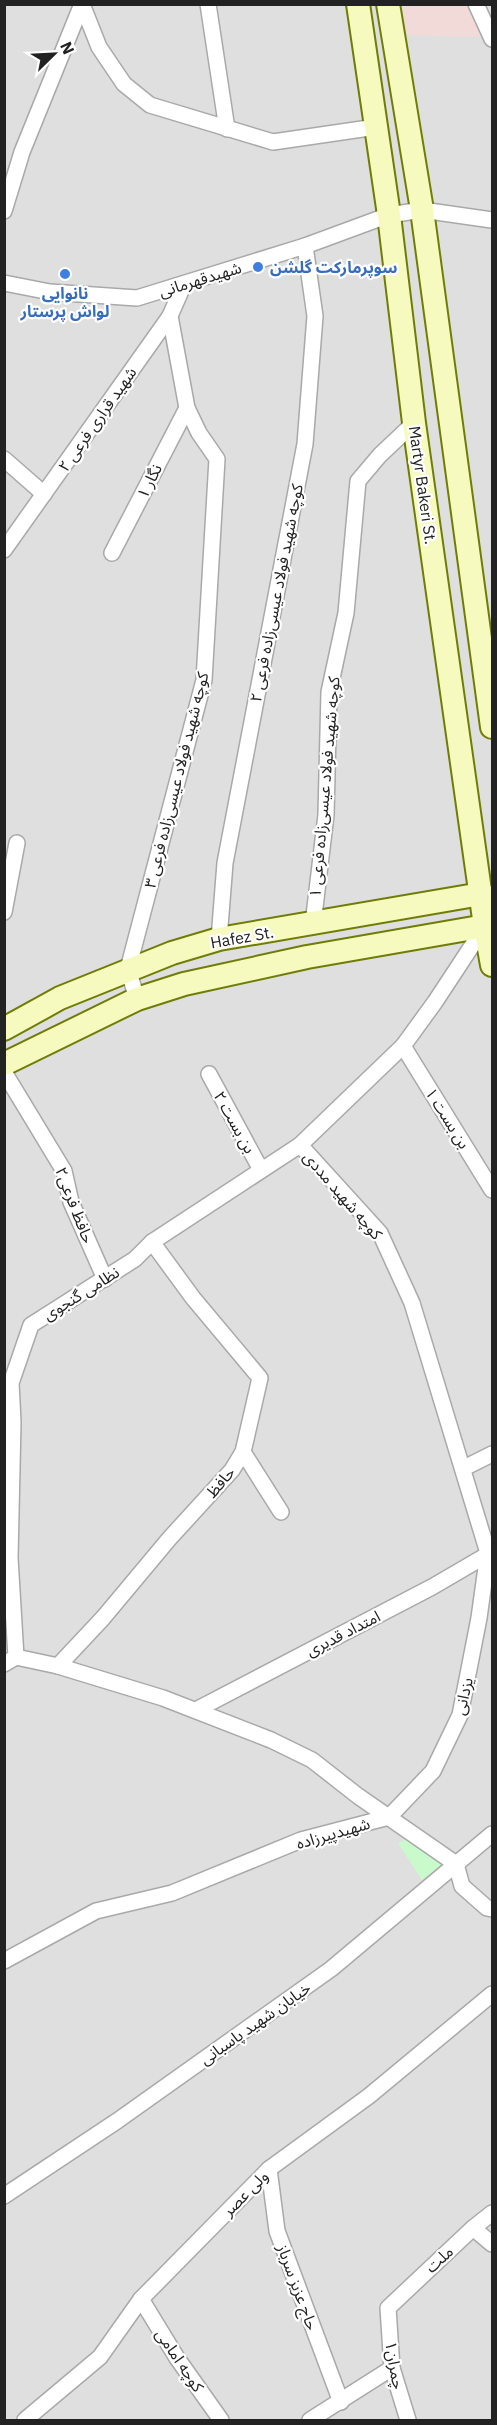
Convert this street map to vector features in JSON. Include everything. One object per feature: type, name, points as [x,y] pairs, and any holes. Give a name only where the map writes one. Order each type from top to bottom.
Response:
[{"type":"main road","name":"Martyr Bakeri St.","points":[[358,4],[389,215],[414,423],[487,896],[492,965]]},
{"type":"main road","points":[[388,4],[422,210],[492,727]]},
{"type":"main road","name":"Hafez St.","points":[[4,1029],[60,998],[128,969],[219,939],[487,896]]},
{"type":"main road","name":"Hafez St.","points":[[4,1064],[137,999],[184,984],[307,957],[489,924]]},
{"type":"street","points":[[82,4],[99,47],[124,84],[150,105],[273,142],[376,127]]},
{"type":"street","points":[[4,211],[22,152],[82,4]]},
{"type":"street","points":[[208,4],[227,129]]},
{"type":"street","points":[[477,4],[492,39]]},
{"type":"street","name":"شهیدقهرمانی","points":[[4,284],[50,292],[137,298],[305,246],[389,215],[422,210],[492,220]]},
{"type":"street","name":"کوچه شهید فولاد عیسی‌زاده فرعی ۲","points":[[219,939],[225,863],[305,444],[315,316],[305,246]]},
{"type":"street","name":"شهید قراری فرعی ۲","points":[[4,550],[170,316],[184,284]]},
{"type":"street","name":"کوچه شهید فولاد عیسی‌زاده فرعی ۳","points":[[128,969],[204,680],[217,459],[199,433],[187,408],[170,316]]},
{"type":"street","name":"نگار ۱","points":[[112,553],[187,408]]},
{"type":"street","name":"کوچه شهید فولاد عیسی‌زاده فرعی ۱","points":[[313,924],[326,815],[329,692],[346,613],[358,481],[380,455],[414,423]]},
{"type":"street","points":[[4,459],[44,494]]},
{"type":"street","points":[[4,912],[17,843]]},
{"type":"street","name":"کوچه شهید مددی","points":[[489,924],[403,1046],[300,1145],[381,1233],[412,1303],[490,1552]]},
{"type":"street","points":[[128,969],[137,999]]},
{"type":"street","name":"بن بست ۱","points":[[403,1046],[492,1190]]},
{"type":"street","name":"حافظ فرعی۲","points":[[4,1072],[64,1171],[71,1202],[105,1279]]},
{"type":"street","name":"بن بست ۲","points":[[208,1074],[261,1170]]},
{"type":"street","name":"نظامی گنجوی","points":[[10,1660],[13,1422],[8,1385],[31,1325],[135,1260],[152,1242],[300,1145]]},
{"type":"street","name":"حافظ","points":[[58,1666],[104,1618],[169,1539],[232,1470],[243,1452],[260,1378],[193,1298],[152,1242]]},
{"type":"street","points":[[243,1452],[281,1512]]},
{"type":"street","points":[[464,1468],[492,1454]]},
{"type":"street","name":"امتداد قدیری","points":[[196,1710],[432,1587],[490,1552]]},
{"type":"street","name":"یزدانی","points":[[389,1817],[433,1771],[460,1715],[490,1552]]},
{"type":"street","points":[[10,1660],[58,1666]]},
{"type":"street","name":"شهیدپیرزاده","points":[[58,1666],[164,1698],[271,1740],[312,1760],[389,1817]]},
{"type":"street","points":[[389,1817],[456,1864],[462,1887],[487,1908],[492,1909]]},
{"type":"street","name":"شهیدپیرزاده","points":[[4,1960],[96,1911],[172,1893],[301,1840],[389,1817]]},
{"type":"street","name":"خیابان شهید پاسبانی","points":[[4,2196],[117,2121],[331,1969],[492,1834]]},
{"type":"street","name":"ولی عصر","points":[[25,2421],[55,2392],[100,2357],[141,2299],[269,2169],[369,2096],[492,1994]]},
{"type":"street","name":"حاج عزیز سرباز","points":[[269,2169],[277,2231],[341,2402]]},
{"type":"street","name":"ملت","points":[[388,2308],[492,2213]]},
{"type":"street","points":[[473,2228],[492,2244]]},
{"type":"street","name":"کوچه امامی","points":[[141,2299],[177,2358],[221,2421]]},
{"type":"street","name":"چمران۱","points":[[388,2308],[392,2368],[408,2421]]},
{"type":"street","points":[[310,2421],[392,2368]]},
{"type":"shaded area","points":[[5,5],[492,5],[492,2420],[5,2420]]},
{"type":"shaded area","points":[[402,5],[470,5],[485,37],[407,35]]},
{"type":"green space","points":[[410,1838],[446,1861],[422,1880],[398,1843]]},
{"type":"place","name":"سوپرمارکت گلشن","points":[[258,267]]},
{"type":"place","name":"نانوایی لواش پرستار","points":[[65,274]]}]
